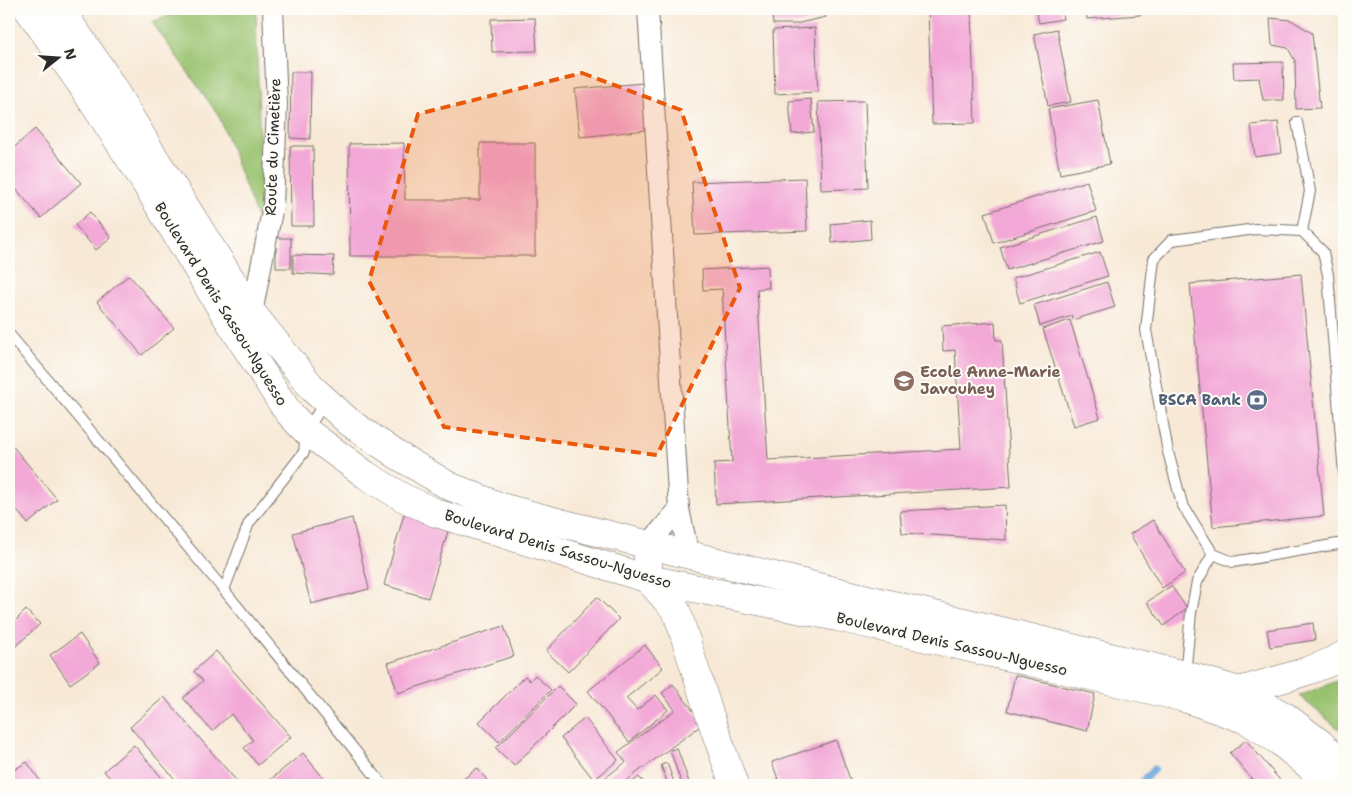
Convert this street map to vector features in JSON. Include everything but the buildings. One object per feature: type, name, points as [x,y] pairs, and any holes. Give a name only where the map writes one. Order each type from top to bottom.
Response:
[{"type":"main road","name":"Boulevard Denis Sassou-Nguesso","points":[[28,9],[81,84],[134,166],[221,308],[290,413],[305,442],[340,436],[397,455],[449,486],[501,507],[648,545],[1185,675],[1239,691],[1286,717],[1320,743],[1344,766]]},
{"type":"main road","name":"Boulevard Denis Sassou-Nguesso","points":[[60,9],[101,68],[159,165],[252,313],[325,401],[340,436],[366,475],[436,513],[648,578],[837,618],[1185,698],[1247,720],[1279,741],[1332,785]]},
{"type":"main road","points":[[648,545],[648,578],[677,612],[734,785]]},
{"type":"main road","points":[[677,612],[688,587],[689,555]]},
{"type":"main road","points":[[1239,691],[1315,668],[1336,660],[1344,654]]},
{"type":"street","name":"Route du Cimetière","points":[[252,313],[272,206],[277,105],[273,9]]},
{"type":"street","points":[[648,9],[679,509],[689,555]]},
{"type":"street","points":[[648,545],[679,509]]},
{"type":"lane","points":[[1297,122],[1310,191],[1302,231]]},
{"type":"lane","points":[[1344,474],[1328,276],[1323,252],[1302,231],[1256,229],[1172,240],[1154,259],[1146,330],[1168,452],[1182,504],[1213,554],[1233,562],[1344,543]]},
{"type":"lane","points":[[9,334],[224,590],[383,785]]},
{"type":"lane","points":[[224,590],[249,524],[305,442],[325,401]]},
{"type":"lane","points":[[1185,675],[1191,613],[1197,582],[1213,554]]},
{"type":"highlighted area","points":[[582,73],[681,110],[740,288],[657,455],[444,427],[369,281],[418,114]]},
{"type":"green space","points":[[187,9],[256,9],[262,231],[219,116],[152,22]]},
{"type":"green space","points":[[1344,678],[1344,733],[1299,696]]},
{"type":"waterway","points":[[1139,785],[1154,769]]},
{"type":"place","name":"Ecole Anne-Marie Javouhey","points":[[904,381]]},
{"type":"place","name":"BSCA Bank","points":[[1257,400]]}]
